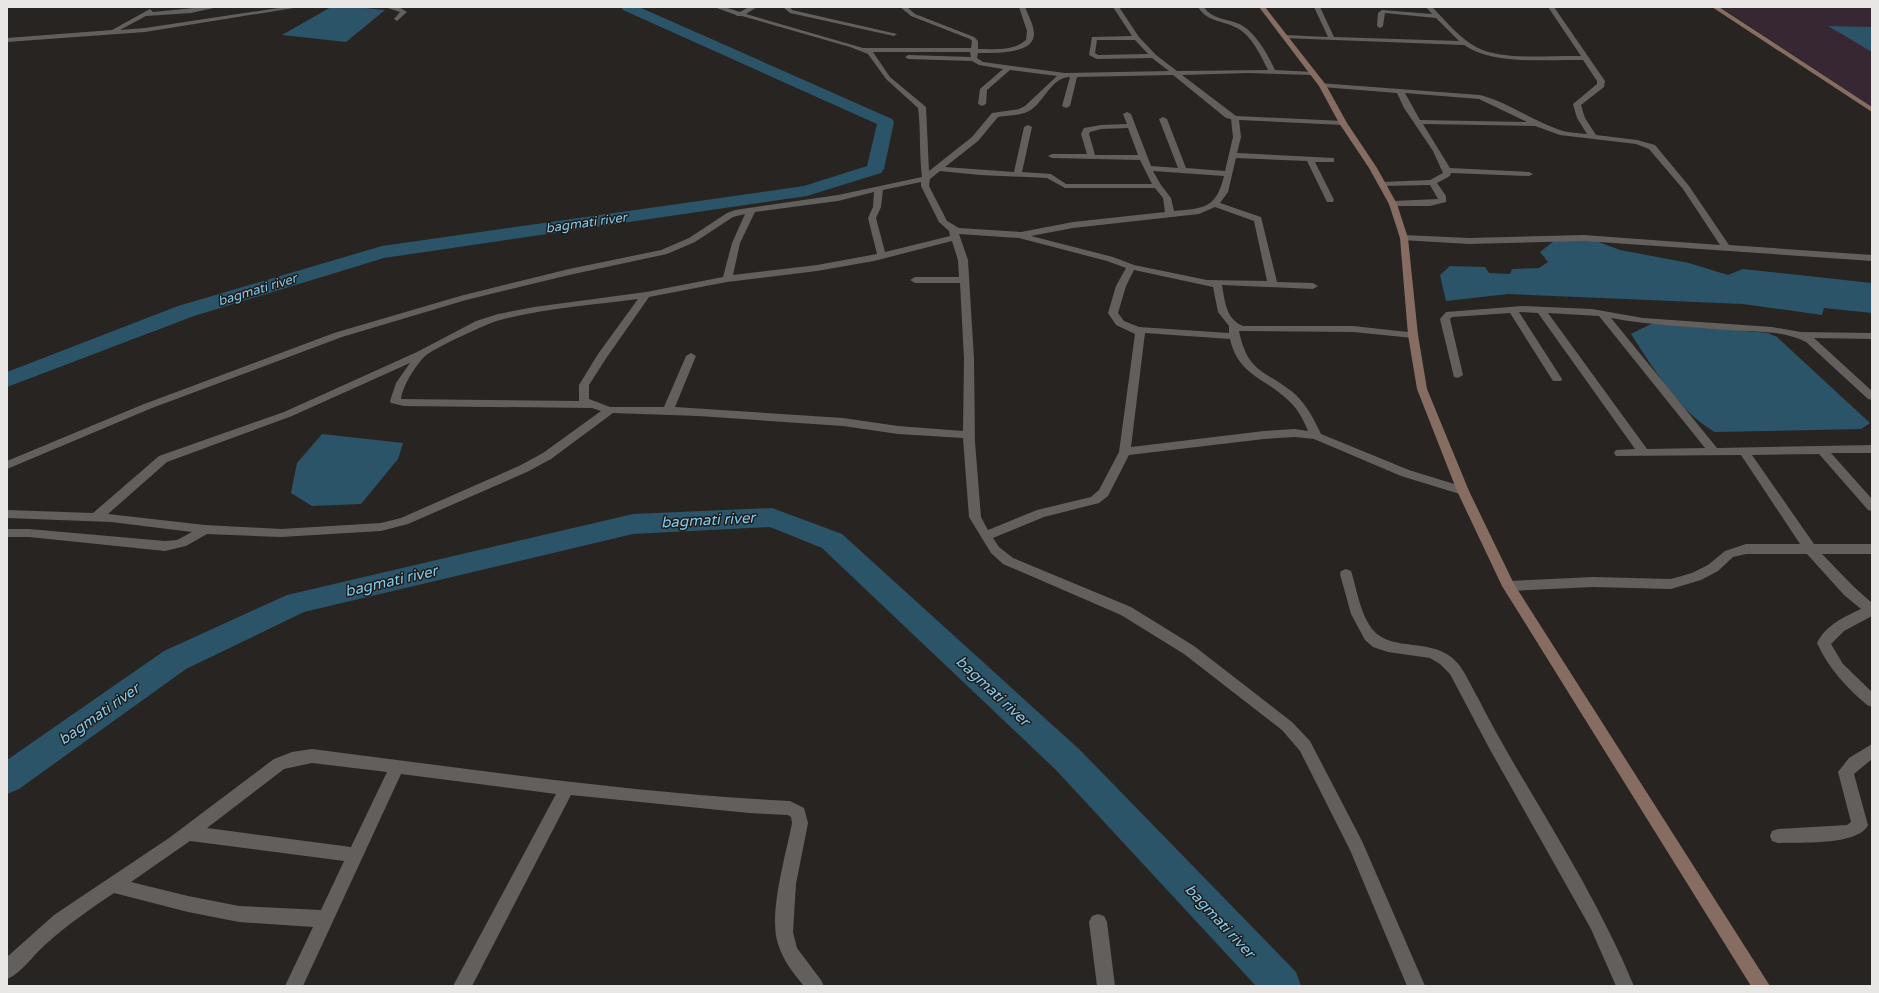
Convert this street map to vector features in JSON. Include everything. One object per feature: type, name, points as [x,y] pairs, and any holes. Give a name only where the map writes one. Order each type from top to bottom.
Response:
[{"type":"street","points":[[110,32],[155,7]]},
{"type":"street","points":[[144,14],[191,11],[215,7]]},
{"type":"street","points":[[7,40],[153,28],[292,7]]},
{"type":"street","points":[[388,7],[403,10],[404,14],[397,19]]},
{"type":"street","points":[[717,7],[739,15],[864,50],[870,53],[888,78],[922,107],[924,125],[923,154],[926,178],[925,186],[943,222],[955,234],[963,260],[969,359],[970,435],[975,517],[985,536],[995,550],[1008,561],[1126,611],[1190,650],[1287,726],[1305,746],[1356,846],[1416,986]]},
{"type":"street","points":[[739,15],[754,7]]},
{"type":"street","points":[[786,7],[790,11],[894,34]]},
{"type":"street","points":[[903,7],[913,15],[968,35],[975,42],[973,51],[974,59]]},
{"type":"street","points":[[864,50],[973,51],[1018,49],[1030,41],[1031,33],[1022,7]]},
{"type":"street","points":[[1116,7],[1137,38],[1154,56],[1229,116],[1235,118],[1343,124]]},
{"type":"street","points":[[1201,7],[1208,15],[1243,30],[1267,61],[1272,71]]},
{"type":"street","points":[[1262,7],[1322,86],[1343,124],[1382,184],[1393,204],[1404,238],[1413,335],[1422,389],[1463,491],[1509,586],[1711,909],[1761,986]]},
{"type":"street","points":[[1317,7],[1332,39]]},
{"type":"street","points":[[1430,7],[1466,43],[1476,49],[1503,55],[1584,58]]},
{"type":"street","points":[[1551,7],[1584,58],[1601,81],[1601,85],[1577,104],[1581,118],[1594,138]]},
{"type":"street","points":[[1716,7],[1872,110]]},
{"type":"street","points":[[1380,26],[1382,11],[1438,16]]},
{"type":"street","points":[[1285,36],[1466,43]]},
{"type":"street","points":[[1137,38],[1094,38],[1091,54],[1097,57],[1154,56]]},
{"type":"street","points":[[873,58],[974,59],[981,64],[1007,69],[1046,71],[1069,75],[1139,75],[1272,71],[1312,73]]},
{"type":"street","points":[[982,104],[984,89],[1007,69]]},
{"type":"street","points":[[1066,106],[1069,75]]},
{"type":"street","points":[[7,465],[148,406],[338,335],[463,298],[569,272],[664,252],[692,240],[730,215],[751,210],[838,198],[926,178],[975,139],[995,116],[1017,112],[1030,107],[1056,79],[1069,75]]},
{"type":"street","points":[[1322,86],[1486,99],[1537,124],[1560,133],[1637,142],[1652,147],[1686,188],[1726,247]]},
{"type":"street","points":[[1400,91],[1417,122],[1447,170]]},
{"type":"street","points":[[1127,114],[1142,158],[1157,186],[1167,198],[1170,215]]},
{"type":"street","points":[[95,518],[163,459],[288,414],[421,354],[480,323],[498,317],[534,310],[646,295],[727,279],[817,268],[882,256],[955,234],[1021,235],[1074,225],[1200,211],[1214,204],[1224,192],[1237,137],[1235,118]]},
{"type":"street","points":[[1163,119],[1183,170]]},
{"type":"street","points":[[1417,122],[1537,124]]},
{"type":"street","points":[[1091,156],[1085,134],[1087,130],[1101,127],[1132,126]]},
{"type":"street","points":[[1016,175],[1028,127]]},
{"type":"street","points":[[1233,155],[1330,160]]},
{"type":"street","points":[[1052,156],[1142,158]]},
{"type":"street","points":[[1310,159],[1330,200]]},
{"type":"street","points":[[937,168],[980,173],[1048,176],[1054,177],[1059,184],[1065,186],[1157,186]]},
{"type":"street","points":[[1148,168],[1228,174]]},
{"type":"street","points":[[1382,184],[1432,182],[1447,174],[1447,170]]},
{"type":"street","points":[[1447,170],[1528,174]]},
{"type":"street","points":[[1393,204],[1430,204],[1443,200],[1442,196],[1432,182]]},
{"type":"street","points":[[879,188],[872,225],[882,256]]},
{"type":"street","points":[[1214,204],[1258,219],[1273,285]]},
{"type":"street","points":[[727,279],[736,243],[751,210]]},
{"type":"street","points":[[1021,235],[1110,259],[1130,267],[1210,282],[1313,286]]},
{"type":"street","points":[[1404,238],[1469,241],[1584,238],[1872,258]]},
{"type":"street","points":[[1130,267],[1121,286],[1113,313],[1120,322],[1137,330],[1234,331],[1301,328],[1353,329],[1413,335]]},
{"type":"street","points":[[915,280],[964,280]]},
{"type":"street","points":[[1210,282],[1217,285],[1224,317],[1234,331],[1239,351],[1252,371],[1282,390],[1297,402],[1304,410],[1316,436]]},
{"type":"street","points":[[646,295],[602,356],[584,385],[583,400],[592,405],[610,410],[630,409],[843,422],[898,430],[970,435]]},
{"type":"street","points":[[1540,309],[1642,452]]},
{"type":"street","points":[[1458,375],[1445,319],[1448,314],[1540,309],[1602,313],[1644,320],[1772,330],[1801,335],[1872,336]]},
{"type":"street","points":[[1513,310],[1557,379]]},
{"type":"street","points":[[1602,313],[1714,451]]},
{"type":"street","points":[[985,536],[1041,513],[1095,500],[1104,493],[1125,452],[1140,334],[1137,330]]},
{"type":"street","points":[[1801,335],[1810,340],[1872,397]]},
{"type":"street","points":[[421,354],[395,395],[395,401],[404,403],[592,405]]},
{"type":"street","points":[[668,411],[691,356]]},
{"type":"street","points":[[7,514],[95,518],[205,529],[281,533],[381,527],[404,521],[523,469],[547,456],[610,410]]},
{"type":"street","points":[[1125,452],[1264,435],[1295,433],[1316,436],[1406,473],[1463,491]]},
{"type":"street","points":[[1620,453],[1872,449]]},
{"type":"street","points":[[1822,450],[1872,506]]},
{"type":"street","points":[[1744,451],[1810,549],[1849,591],[1872,611],[1838,627],[1829,635],[1824,643],[1829,654],[1847,680],[1872,702]]},
{"type":"street","points":[[7,532],[176,546],[205,529]]},
{"type":"street","points":[[1509,586],[1593,582],[1671,584],[1696,577],[1713,568],[1729,554],[1746,549],[1872,549]]},
{"type":"street","points":[[1346,574],[1363,625],[1370,637],[1383,645],[1436,653],[1447,660],[1455,670],[1493,741],[1597,923],[1625,986]]},
{"type":"street","points":[[1778,836],[1849,832],[1860,825],[1846,772],[1854,763],[1872,751]]},
{"type":"street","points":[[7,970],[21,954],[54,925],[187,833],[278,764],[292,759],[312,756],[566,788],[749,806],[790,808],[798,813],[800,823],[783,926],[785,941],[793,958],[815,986]]},
{"type":"street","points":[[294,986],[397,767]]},
{"type":"street","points":[[462,986],[566,788]]},
{"type":"street","points":[[187,833],[356,855]]},
{"type":"street","points":[[113,885],[188,904],[239,914],[325,919]]},
{"type":"street","points":[[1098,922],[1106,986]]},
{"type":"shaded area","points":[[1721,7],[1872,7],[1872,107]]},
{"type":"water","points":[[331,7],[355,7],[385,10],[346,42],[282,35]]},
{"type":"water","points":[[1828,26],[1872,27],[1872,52]]},
{"type":"water","points":[[1554,241],[1596,241],[1620,250],[1689,263],[1728,275],[1743,269],[1872,283],[1872,313],[1824,308],[1822,315],[1743,304],[1508,294],[1446,301],[1440,275],[1450,266],[1485,267],[1489,273],[1510,274],[1512,269],[1539,268],[1548,262],[1540,252]]},
{"type":"water","points":[[1653,323],[1768,333],[1777,337],[1870,423],[1861,429],[1715,432],[1690,413],[1678,401],[1658,375],[1631,334]]},
{"type":"water","points":[[322,434],[403,443],[398,459],[361,504],[312,506],[291,493],[297,463]]},
{"type":"waterway","name":"bagmati river","points":[[7,380],[186,311],[382,252],[807,191],[875,169],[886,122],[628,7]]},
{"type":"waterway","name":"bagmati river","points":[[7,779],[175,660],[297,603],[633,524],[772,517],[832,541],[1068,760],[1282,986]]}]
